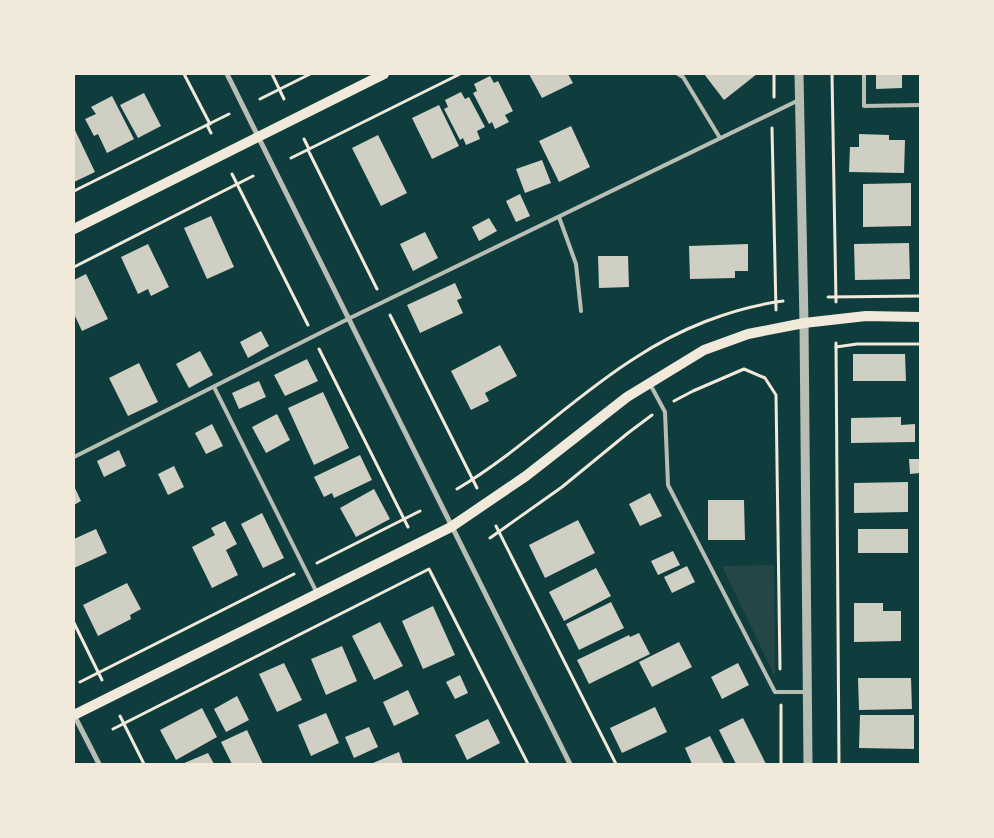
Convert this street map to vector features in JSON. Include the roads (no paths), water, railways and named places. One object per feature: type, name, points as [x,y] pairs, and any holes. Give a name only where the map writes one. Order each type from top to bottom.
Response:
[{"type":"main road","points":[[74,229],[384,74]]},
{"type":"main road","points":[[74,715],[451,527],[526,476],[627,397],[704,350],[748,334],[804,323],[866,316],[920,317]]},
{"type":"street","points":[[226,74],[570,764]]},
{"type":"street","points":[[800,74],[808,764]]},
{"type":"street","points":[[74,715],[99,764]]},
{"type":"lane","points":[[678,74],[682,77],[720,138]]},
{"type":"lane","points":[[864,74],[864,106],[920,105]]},
{"type":"lane","points":[[74,457],[348,319],[799,100]]},
{"type":"lane","points":[[559,217],[576,264],[581,310]]},
{"type":"lane","points":[[650,383],[665,412],[668,485],[775,692],[807,692]]},
{"type":"lane","points":[[214,387],[317,594]]}]
